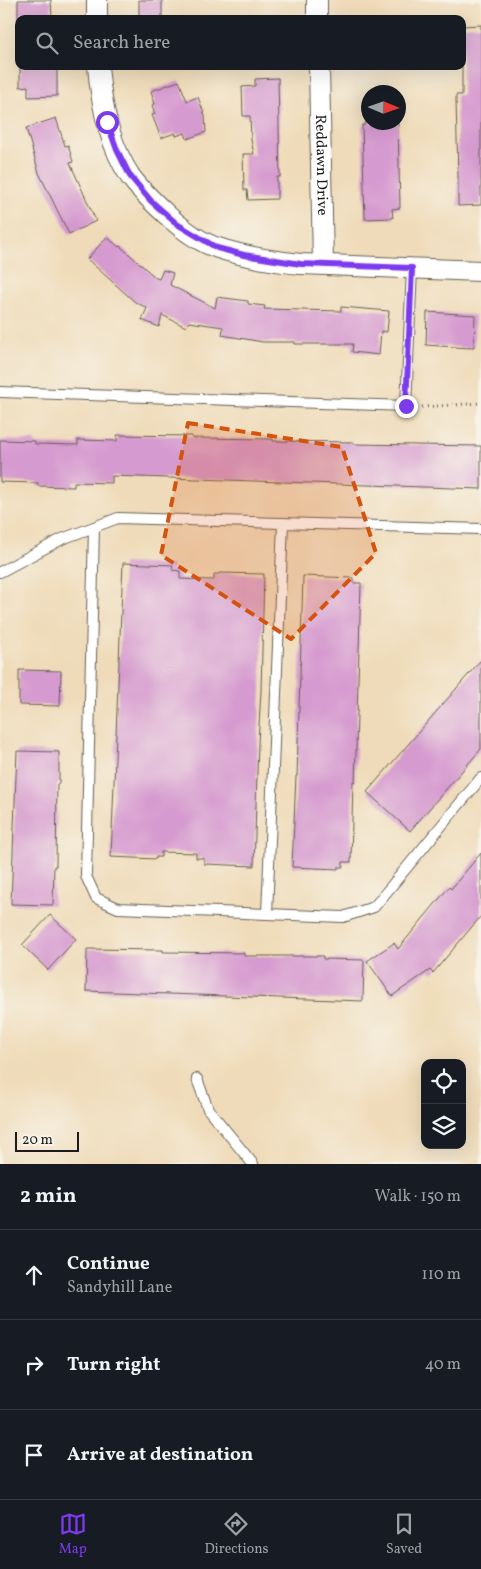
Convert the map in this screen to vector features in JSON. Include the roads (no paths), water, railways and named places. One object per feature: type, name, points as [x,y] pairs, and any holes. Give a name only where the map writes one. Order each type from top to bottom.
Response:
[{"type":"street","points":[[97,0],[97,15]]},
{"type":"street","points":[[317,0],[318,15]]},
{"type":"street","points":[[98,70],[107,122],[117,150],[130,176],[151,201],[177,224],[217,248],[276,261],[481,271]]},
{"type":"street","name":"Reddawn Drive","points":[[318,70],[323,264]]},
{"type":"lane","points":[[0,392],[406,406],[412,268]]},
{"type":"lane","points":[[0,572],[62,539],[118,518],[481,529]]},
{"type":"lane","points":[[266,914],[283,523]]},
{"type":"lane","points":[[94,527],[86,876],[96,898],[118,908],[343,917],[374,907],[481,778]]},
{"type":"lane","points":[[197,1079],[208,1108],[253,1164]]}]
